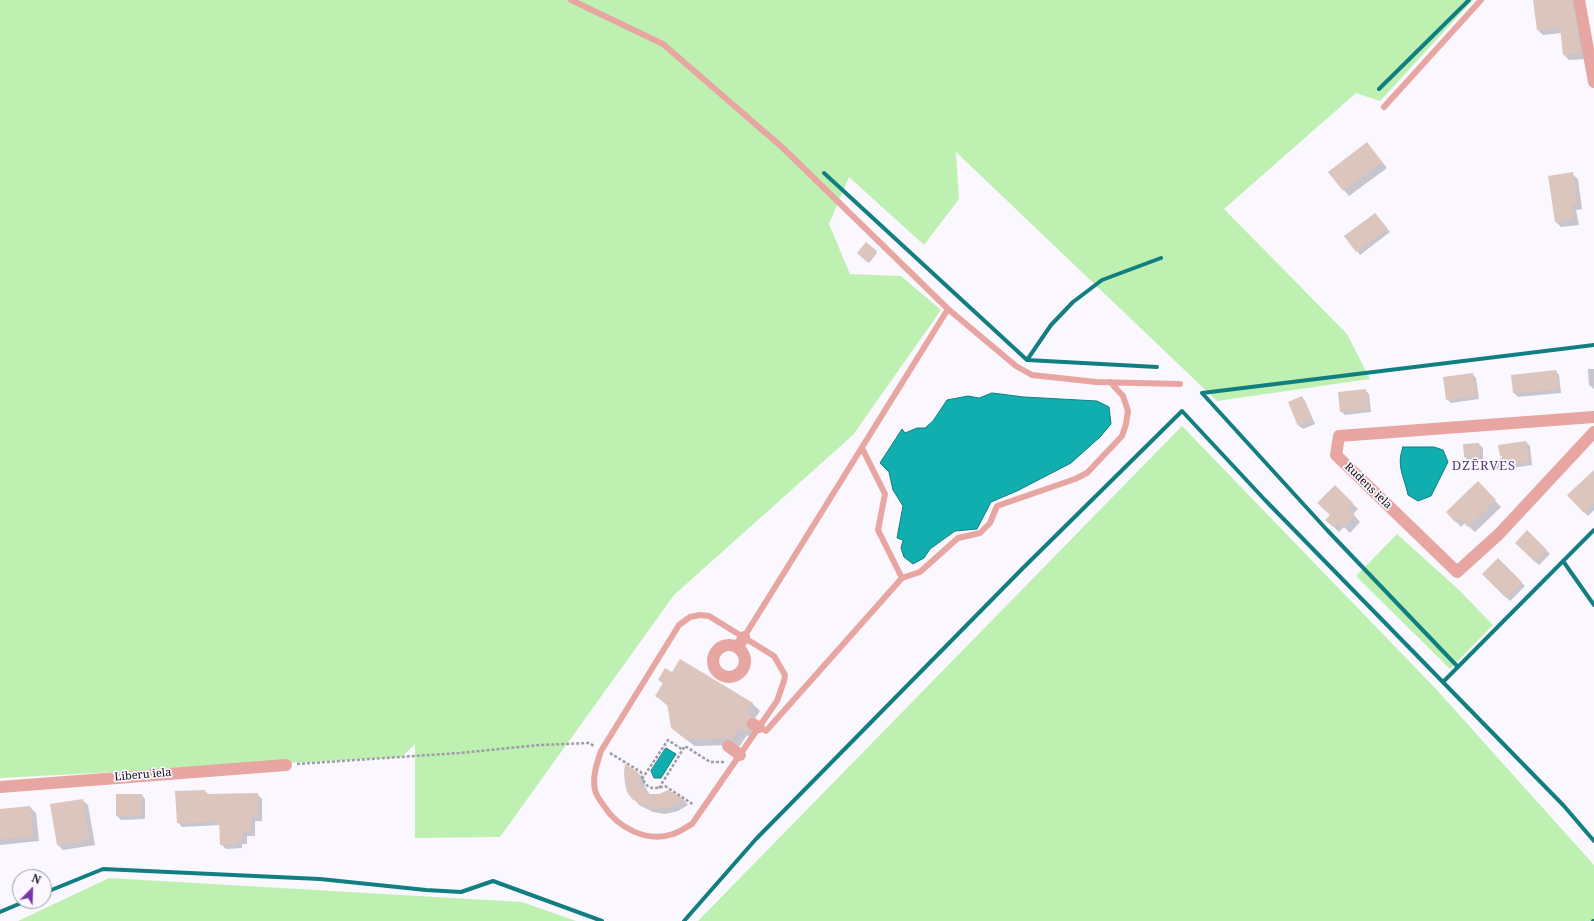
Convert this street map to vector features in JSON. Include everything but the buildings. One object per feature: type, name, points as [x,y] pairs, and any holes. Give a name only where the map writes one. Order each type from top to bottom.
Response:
[{"type":"street","points":[[1579,0],[1594,82]]},
{"type":"street","name":"Rudens iela","points":[[1594,417],[1339,436],[1336,455],[1457,572],[1499,534],[1594,432]]},
{"type":"street","points":[[728,746],[739,756]]},
{"type":"street","name":"Liberu iela","points":[[0,787],[286,765]]},
{"type":"lane","points":[[571,0],[663,44],[783,148],[948,309],[1016,366],[1032,375],[1110,382],[1180,384]]},
{"type":"lane","points":[[1384,107],[1481,0]]},
{"type":"lane","points":[[741,642],[948,309]]},
{"type":"lane","points":[[756,726],[766,731],[902,578],[920,572],[958,538],[980,533],[990,523],[997,506],[1075,479],[1087,473],[1122,436],[1126,424],[1128,411],[1123,396],[1110,382]]},
{"type":"lane","points":[[862,448],[884,494],[878,530],[902,578]]},
{"type":"lane","points":[[700,615],[709,616],[741,642],[774,656],[785,675],[777,701],[756,726],[739,756],[692,824],[673,835],[655,836],[642,834],[627,829],[608,813],[595,791],[595,770],[602,750],[680,625],[690,617],[700,615]]},
{"type":"path","points":[[642,779],[668,740],[683,750]]},
{"type":"path","points":[[286,765],[459,753],[538,745],[589,743],[640,772],[642,779],[649,787],[659,788],[665,786],[703,810]]},
{"type":"path","points":[[659,788],[685,746],[710,762],[722,762],[739,756]]},
{"type":"green space","points":[[0,0],[1473,0],[1380,101],[1356,93],[1224,209],[1347,334],[1370,379],[1217,401],[956,152],[959,199],[924,245],[849,177],[829,224],[850,274],[901,276],[941,310],[853,435],[674,595],[500,837],[415,838],[415,744],[402,757],[0,778]]},
{"type":"green space","points":[[1182,426],[1436,689],[1594,865],[1594,921],[698,921]]},
{"type":"green space","points":[[1397,534],[1459,590],[1493,625],[1450,669],[1356,576]]},
{"type":"green space","points":[[109,878],[522,902],[576,921],[18,921],[43,909],[52,909],[52,905]]},
{"type":"water","points":[[992,393],[1024,397],[1097,401],[1109,407],[1111,424],[1100,437],[1071,463],[1017,491],[991,502],[977,529],[955,531],[930,549],[924,558],[913,564],[904,557],[901,548],[903,540],[897,538],[903,506],[893,490],[889,472],[880,463],[902,429],[905,433],[917,428],[925,428],[933,421],[947,400],[968,396],[979,398]]},
{"type":"water","points":[[1403,447],[1434,447],[1443,450],[1448,462],[1431,496],[1418,501],[1408,495],[1400,466]]},
{"type":"water","points":[[666,748],[676,754],[661,778],[654,778],[651,771]]},
{"type":"waterway","points":[[1379,89],[1469,0]]},
{"type":"waterway","points":[[824,173],[1027,360],[1157,367]]},
{"type":"waterway","points":[[1027,360],[1051,325],[1073,302],[1102,280],[1161,258]]},
{"type":"waterway","points":[[1202,393],[1594,345]]},
{"type":"waterway","points":[[1202,393],[1327,530],[1458,667]]},
{"type":"waterway","points":[[684,921],[756,839],[1022,569],[1182,411],[1265,500],[1564,806],[1594,841]]},
{"type":"waterway","points":[[1443,682],[1594,530]]},
{"type":"waterway","points":[[1563,561],[1594,605]]},
{"type":"waterway","points":[[52,890],[103,869],[320,879],[426,890],[461,892],[493,881],[602,921]]},
{"type":"waterway","points":[[0,912],[12,907]]},
{"type":"district","name":"DZĒRVES","points":[[1484,466]]}]
